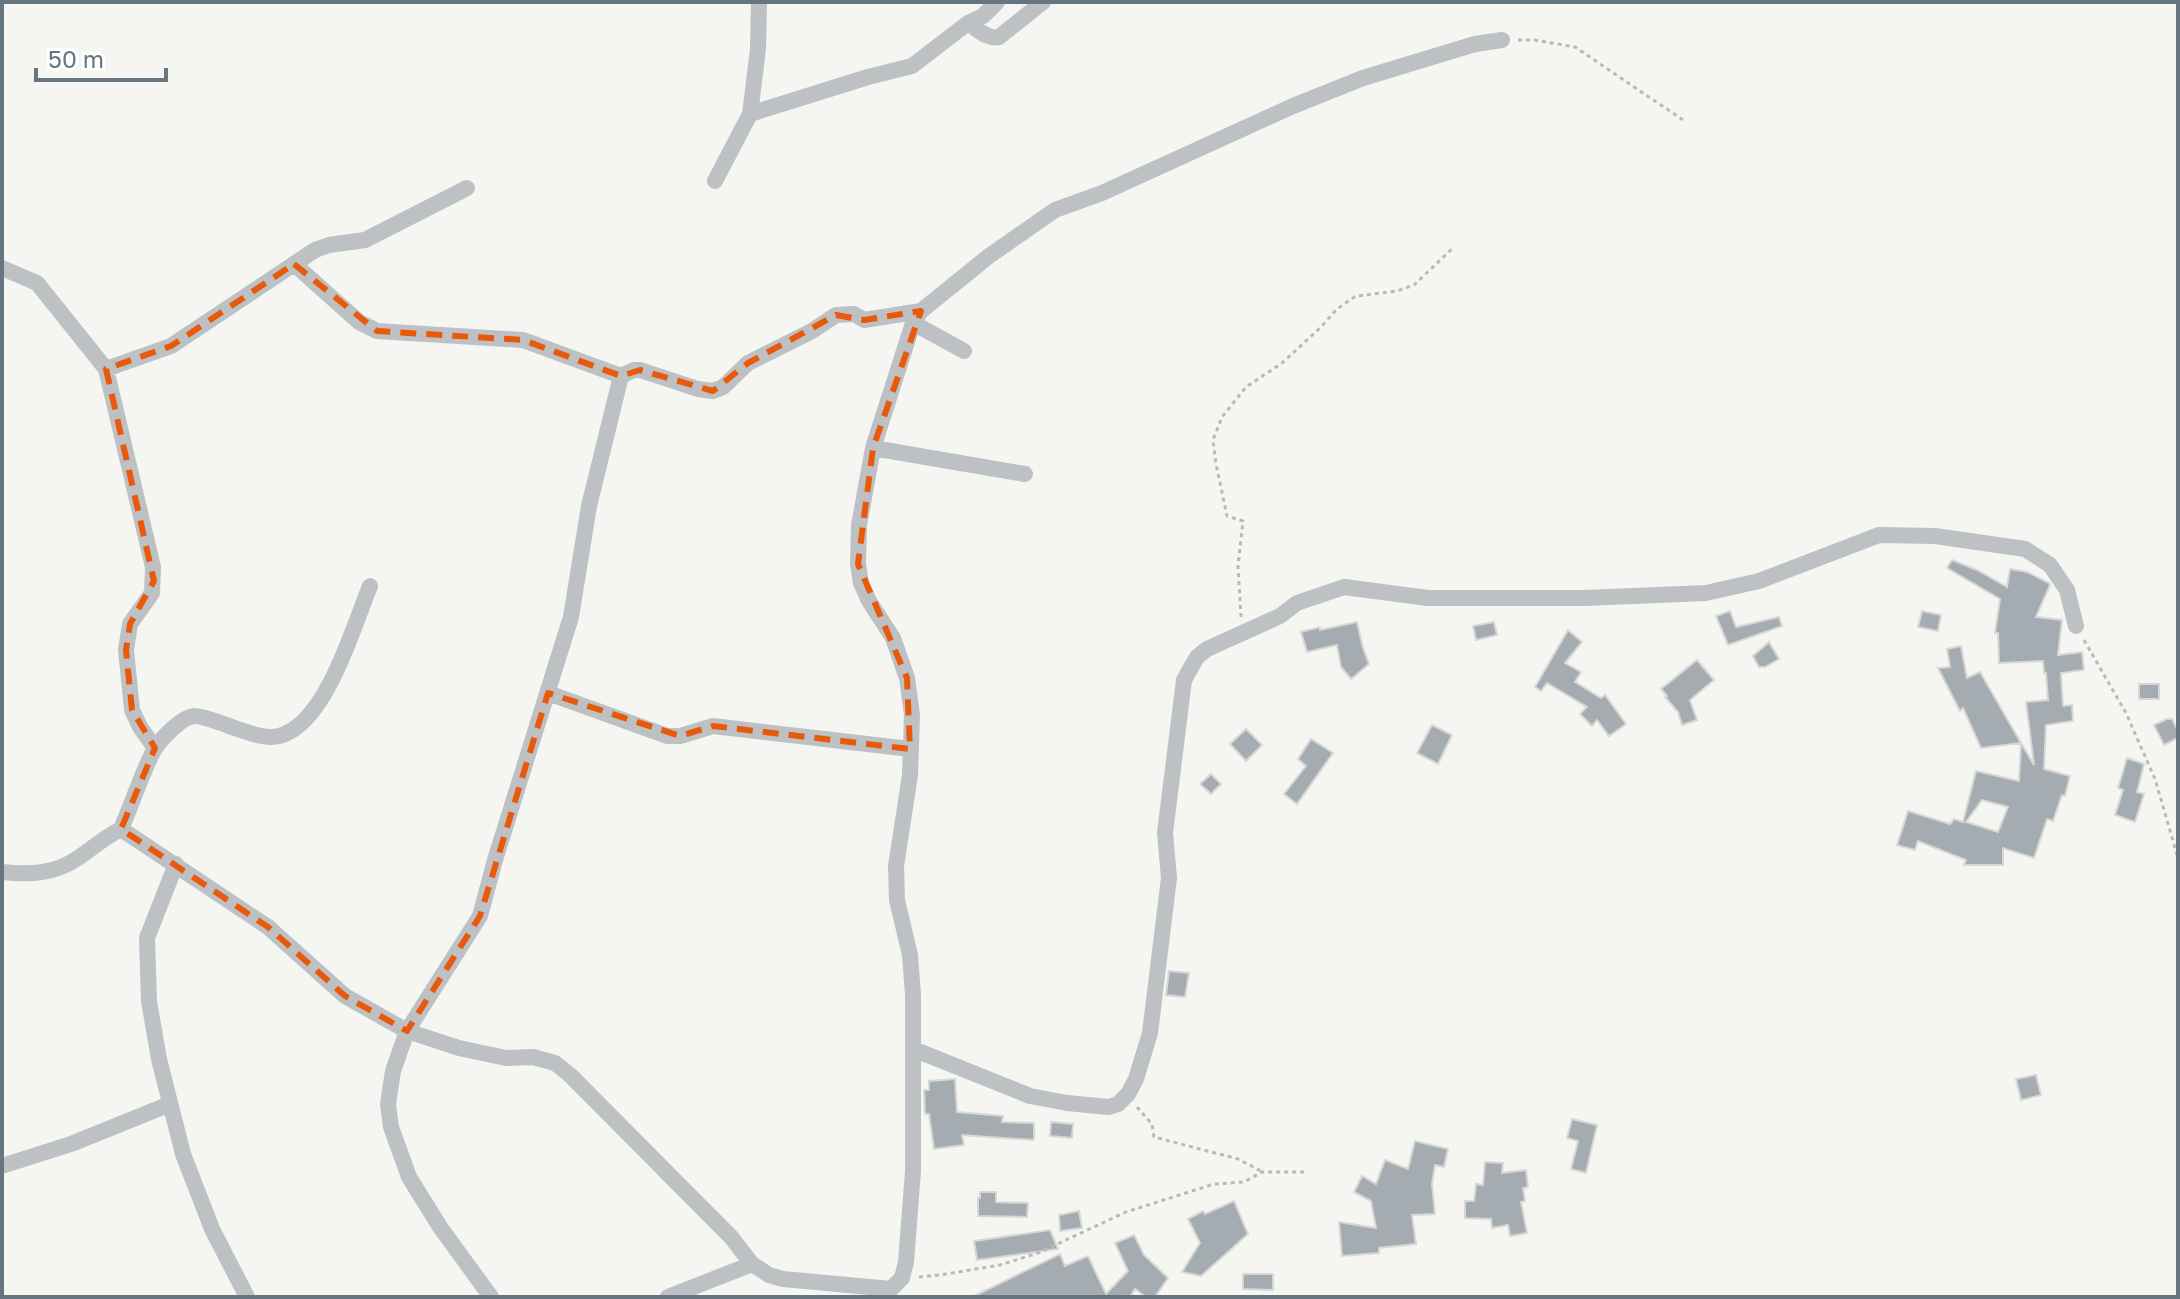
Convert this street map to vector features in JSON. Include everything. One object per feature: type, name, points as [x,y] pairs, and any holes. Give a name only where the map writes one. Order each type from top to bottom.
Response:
[{"type":"street","points":[[715,181],[750,114],[758,49],[759,2]]},
{"type":"street","points":[[750,114],[912,66],[968,23],[983,16],[997,2]]},
{"type":"street","points":[[968,23],[993,39],[1043,2]]},
{"type":"street","points":[[121,829],[268,927],[345,996],[407,1031],[459,1048],[506,1058],[533,1057],[555,1063],[663,1167],[731,1237],[752,1264],[769,1275],[891,1289],[902,1278],[906,1262],[913,1171],[913,995],[910,955],[897,900],[896,866],[910,775],[912,715],[907,678],[893,638],[861,583],[859,525],[873,448],[917,317],[989,256],[1055,210],[1102,193],[1293,106],[1363,78],[1475,44],[1502,40]]},
{"type":"street","points":[[106,369],[171,346],[315,250],[365,240],[467,188]]},
{"type":"street","points":[[294,264],[359,322],[377,331],[523,340],[621,376],[640,370],[713,391],[723,387],[748,363],[812,331],[836,315],[854,314],[864,320],[917,317],[964,351]]},
{"type":"street","points":[[2,268],[37,283],[106,369],[153,567],[152,593],[130,624],[126,650],[132,710],[155,748]]},
{"type":"street","points":[[491,1297],[440,1227],[409,1177],[391,1127],[388,1104],[393,1071],[407,1031],[480,916],[571,617],[589,506],[621,376]]},
{"type":"street","points":[[873,448],[1025,474]]},
{"type":"street","points":[[913,1049],[1030,1096],[1109,1107],[1118,1104],[1128,1094],[1136,1079],[1150,1033],[1169,878],[1165,833],[1184,680],[1197,657],[1207,649],[1280,616],[1297,603],[1344,587],[1428,598],[1584,598],[1706,593],[1759,581],[1879,535],[1935,536],[2025,549],[2050,565],[2067,590],[2076,626]]},
{"type":"street","points":[[2,872],[30,875],[58,868],[76,860],[101,839],[121,829],[155,748],[173,729],[192,716],[258,736],[286,734],[302,724],[315,710],[330,683],[370,586]]},
{"type":"street","points":[[548,693],[667,736],[680,736],[713,726],[910,749]]},
{"type":"street","points":[[176,864],[147,938],[149,1001],[159,1059],[183,1154],[212,1229],[247,1297]]},
{"type":"street","points":[[2,1166],[71,1144],[170,1104]]},
{"type":"street","points":[[668,1297],[752,1264]]},
{"type":"path","points":[[1502,40],[1534,40],[1575,47],[1683,120]]},
{"type":"path","points":[[1242,633],[1238,566],[1243,521],[1227,516],[1216,464],[1213,440],[1222,417],[1246,387],[1282,363],[1337,309],[1356,296],[1397,291],[1414,285],[1454,247]]},
{"type":"path","points":[[2076,626],[2126,713],[2155,779],[2178,858]]},
{"type":"path","points":[[1128,1094],[1152,1124],[1154,1137],[1238,1159],[1262,1172],[1304,1172]]},
{"type":"path","points":[[902,1278],[1000,1265],[1038,1253],[1126,1212],[1214,1184],[1244,1182],[1262,1172]]},
{"type":"highlighted area","points":[[294,264],[377,331],[523,340],[621,376],[640,370],[713,391],[748,363],[836,315],[864,320],[921,311],[873,448],[858,564],[907,678],[910,749],[713,726],[680,736],[548,693],[480,916],[407,1031],[345,996],[268,927],[121,829],[155,748],[132,710],[126,650],[130,624],[154,581],[106,369],[171,346]]},
{"type":"building","points":[[1952,560],[2007,587],[2010,569],[2027,572],[2049,583],[2036,617],[2062,620],[2058,655],[2082,652],[2084,670],[2061,673],[2063,706],[2072,705],[2073,721],[2046,725],[2044,769],[2070,776],[2053,821],[2047,819],[2034,858],[2003,848],[2003,865],[1964,865],[1966,860],[1918,841],[1915,850],[1897,845],[1908,811],[1950,824],[1954,819],[1963,822],[1976,771],[2019,781],[2021,743],[2034,765],[2026,702],[2048,700],[2043,661],[1999,663],[1998,633],[1995,633],[2000,599],[1947,568]],"holes":[[[1982,800],[2008,807],[1998,832],[1966,822]]]},
{"type":"building","points":[[1730,611],[1736,627],[1779,617],[1782,626],[1728,645],[1716,616]]},
{"type":"building","points":[[1922,611],[1941,615],[1938,631],[1918,627]]},
{"type":"building","points":[[1357,622],[1369,664],[1351,679],[1341,667],[1337,645],[1307,652],[1301,632]]},
{"type":"building","points":[[1494,622],[1497,635],[1476,640],[1473,626]]},
{"type":"building","points":[[1568,630],[1582,642],[1565,663],[1581,672],[1575,682],[1601,698],[1605,695],[1626,724],[1609,736],[1597,720],[1592,726],[1580,714],[1587,707],[1547,683],[1541,691],[1535,687]]},
{"type":"building","points":[[1769,642],[1779,659],[1759,667],[1753,656]]},
{"type":"building","points":[[1961,646],[1967,678],[1980,672],[2021,743],[1981,748],[1963,708],[1960,711],[1938,668],[1950,667],[1947,649]]},
{"type":"building","points":[[1697,660],[1714,680],[1690,700],[1697,720],[1682,725],[1678,712],[1661,689]]},
{"type":"building","points":[[2139,684],[2159,684],[2159,699],[2139,699]]},
{"type":"building","points":[[2172,719],[2178,738],[2164,745],[2154,725]]},
{"type":"building","points":[[1432,725],[1452,735],[1438,764],[1417,753]]},
{"type":"building","points":[[1246,729],[1262,745],[1246,761],[1230,744]]},
{"type":"building","points":[[1311,739],[1333,753],[1297,804],[1284,794],[1306,766],[1298,759]]},
{"type":"building","points":[[2127,758],[2144,764],[2137,792],[2144,794],[2135,822],[2115,815],[2123,790],[2118,788]]},
{"type":"building","points":[[1211,774],[1221,784],[1211,794],[1200,784]]},
{"type":"building","points":[[1169,971],[1189,973],[1185,997],[1166,995]]},
{"type":"building","points":[[2036,1075],[2041,1095],[2021,1100],[2016,1079]]},
{"type":"building","points":[[955,1079],[957,1112],[1003,1116],[1002,1122],[1034,1123],[1034,1140],[962,1135],[964,1145],[934,1149],[929,1114],[925,1114],[924,1090],[929,1090],[929,1081]]},
{"type":"building","points":[[1572,1119],[1597,1125],[1586,1173],[1571,1169],[1578,1141],[1567,1138]]},
{"type":"building","points":[[1051,1122],[1073,1124],[1072,1138],[1050,1136]]},
{"type":"building","points":[[1415,1141],[1448,1149],[1444,1167],[1435,1165],[1432,1184],[1435,1214],[1412,1215],[1416,1244],[1379,1248],[1379,1253],[1342,1256],[1339,1222],[1376,1228],[1371,1201],[1354,1192],[1362,1176],[1376,1184],[1385,1160],[1408,1169]]},
{"type":"building","points":[[1485,1162],[1503,1163],[1502,1173],[1526,1170],[1528,1187],[1523,1188],[1525,1201],[1521,1202],[1527,1233],[1510,1236],[1508,1225],[1492,1228],[1491,1219],[1465,1218],[1465,1201],[1474,1201],[1476,1184],[1483,1185]]},
{"type":"building","points":[[980,1192],[996,1192],[996,1202],[1028,1203],[1027,1217],[978,1216]]},
{"type":"building","points":[[1234,1201],[1248,1234],[1201,1276],[1182,1272],[1200,1243],[1188,1219]]},
{"type":"building","points":[[1079,1211],[1082,1228],[1060,1231],[1059,1215]]},
{"type":"building","points":[[1050,1230],[1058,1249],[977,1260],[974,1241]]},
{"type":"building","points":[[1134,1235],[1144,1255],[1168,1278],[1155,1297],[1146,1297],[1135,1289],[1130,1297],[972,1297],[1060,1254],[1065,1266],[1088,1256],[1106,1294],[1128,1271],[1115,1243]]},
{"type":"building","points":[[1243,1274],[1273,1274],[1273,1290],[1243,1289]]}]
